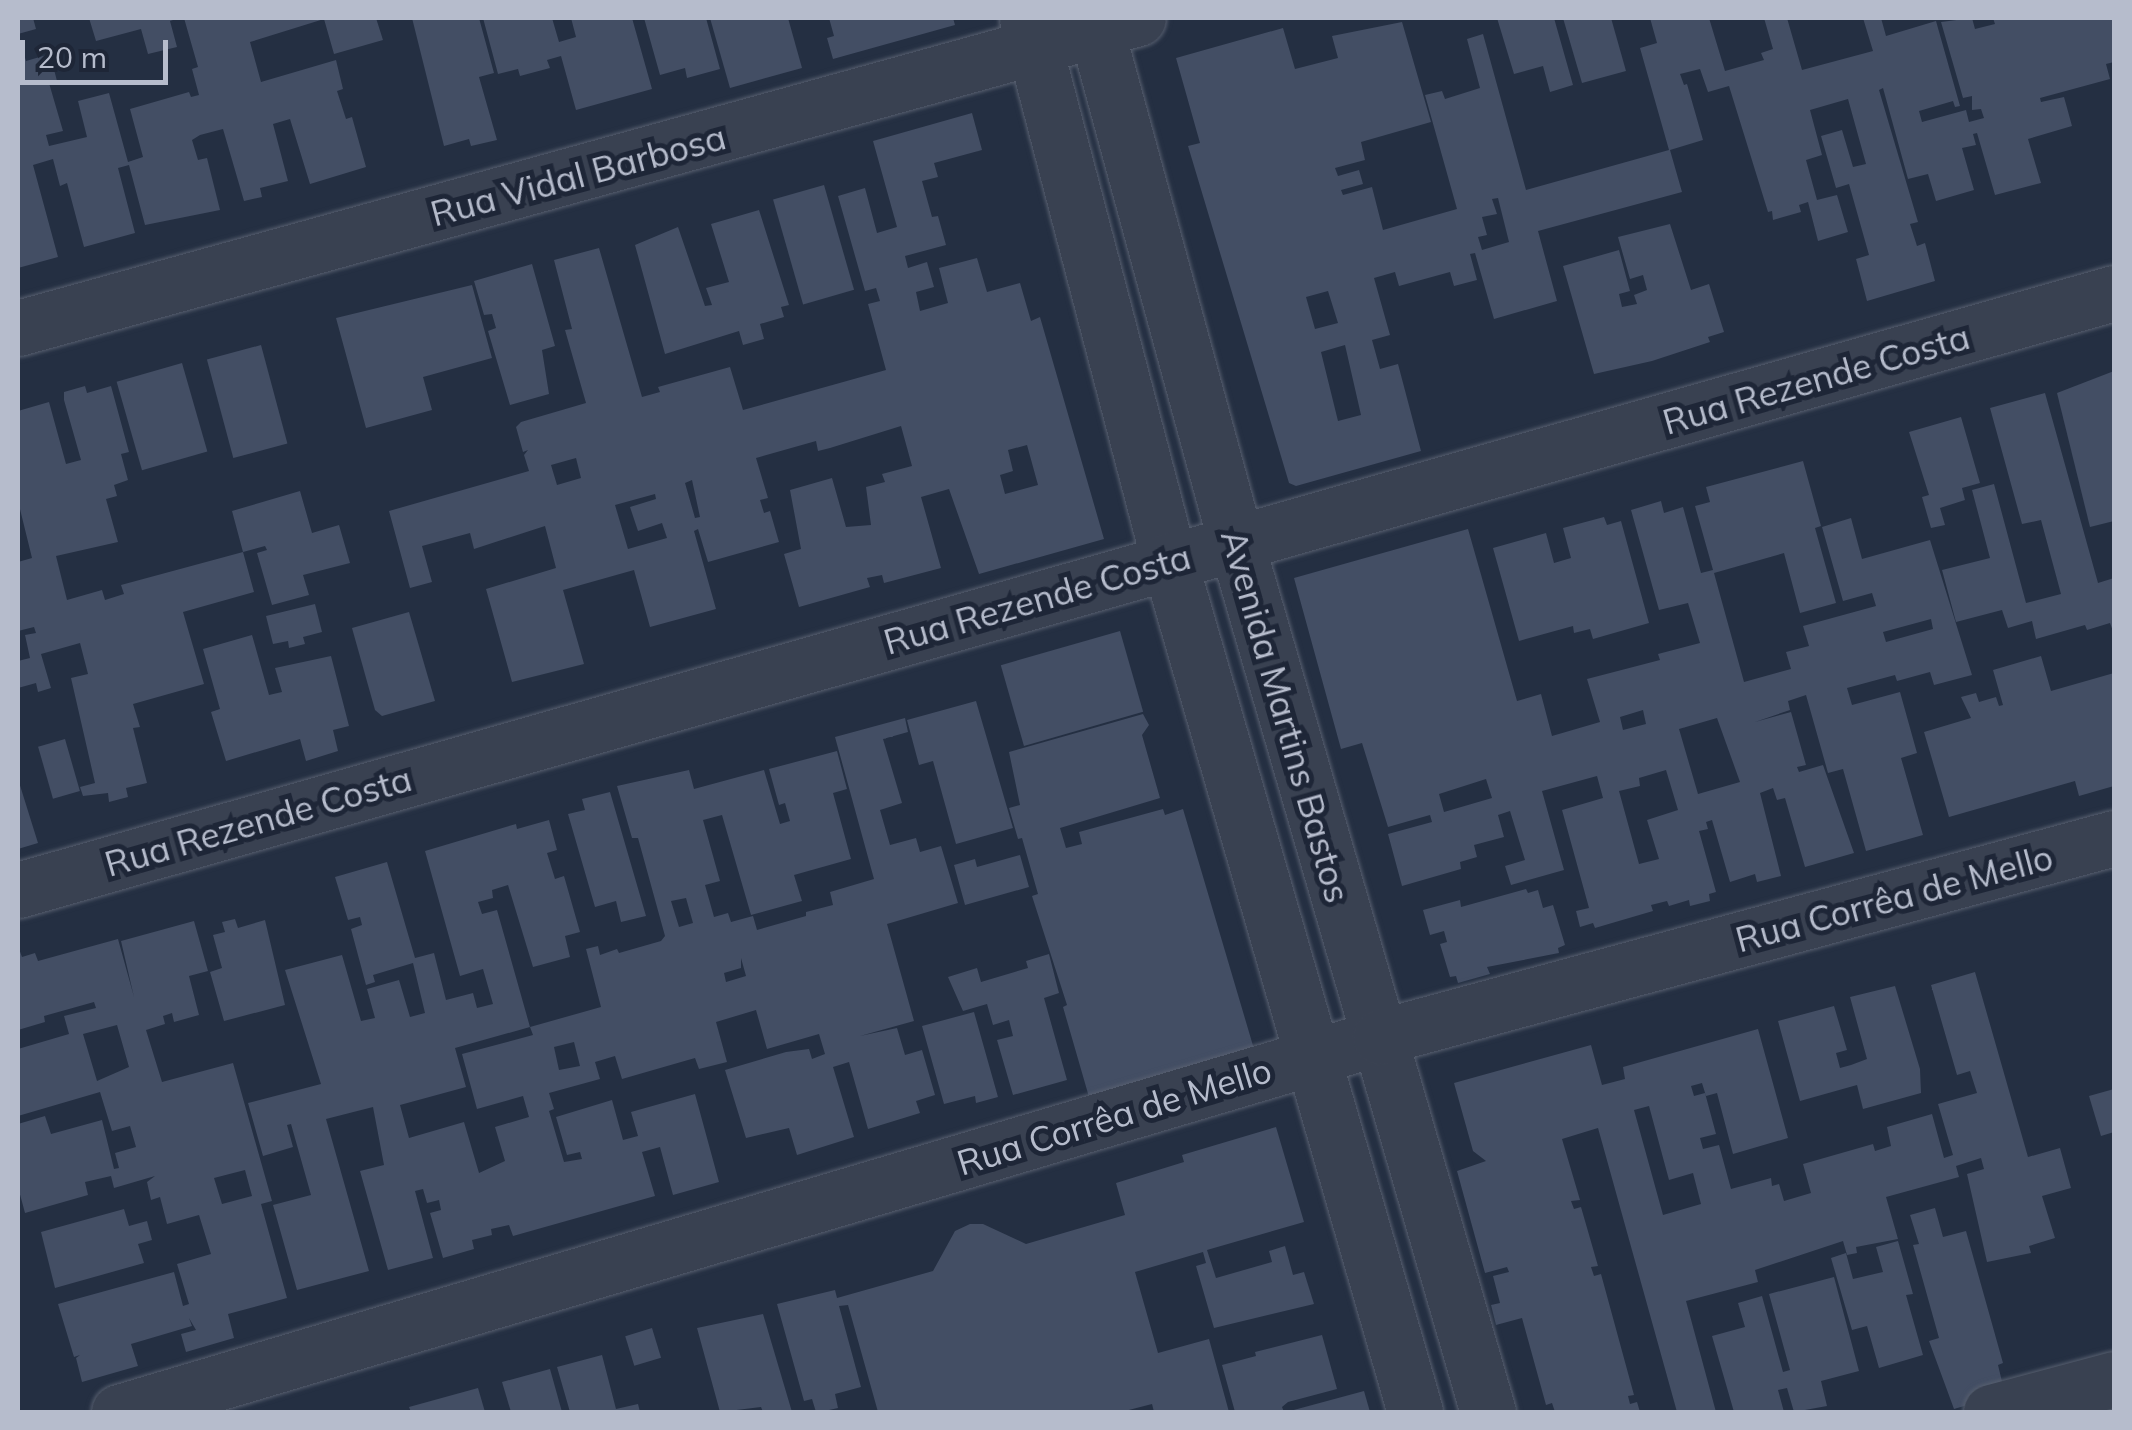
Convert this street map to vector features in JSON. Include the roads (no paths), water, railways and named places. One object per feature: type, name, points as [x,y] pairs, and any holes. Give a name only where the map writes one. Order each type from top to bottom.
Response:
[{"type":"street","name":"Rua Vidal Barbosa","points":[[18,328],[1031,33],[1109,21]]},
{"type":"street","name":"Avenida Martins Bastos","points":[[1109,21],[1236,546],[1488,1412]]},
{"type":"street","name":"Avenida Martins Bastos","points":[[1031,33],[1169,560],[1415,1412]]},
{"type":"street","name":"Rua Rezende Costa","points":[[18,890],[1169,560],[1236,546],[2114,292]]},
{"type":"street","name":"Rua Corrêa de Mello","points":[[118,1412],[1313,1056],[2114,838]]},
{"type":"street","points":[[1380,1298],[1448,1276]]},
{"type":"street","points":[[1991,1412],[2114,1379]]}]
